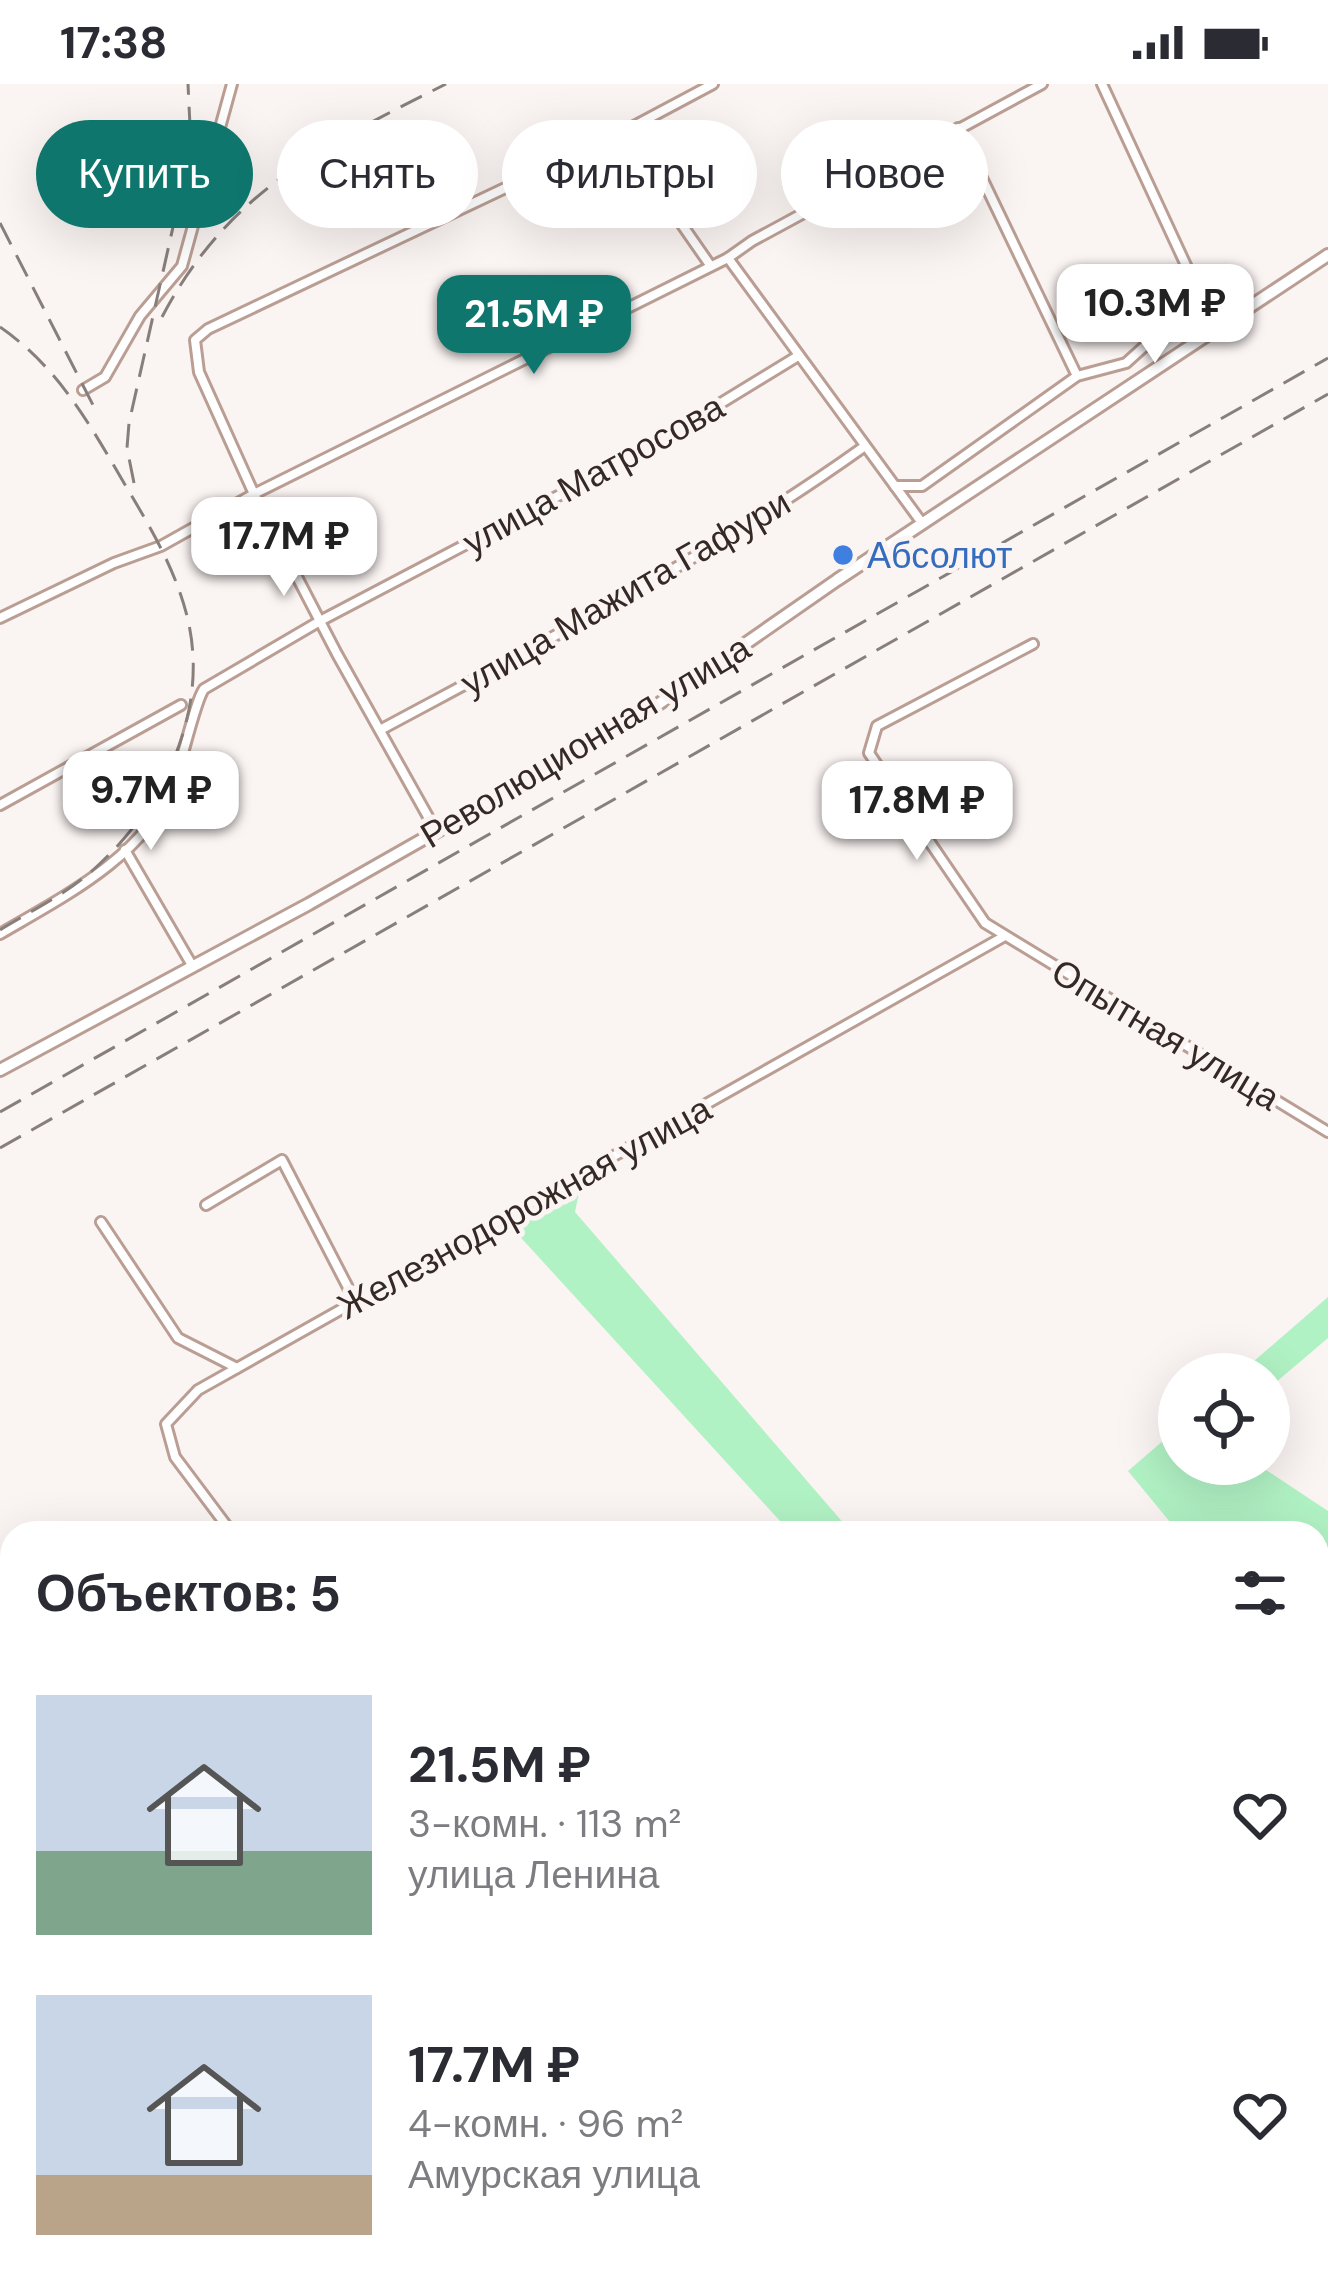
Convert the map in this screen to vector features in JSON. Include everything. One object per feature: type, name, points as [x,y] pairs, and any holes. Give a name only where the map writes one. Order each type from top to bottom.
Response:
[{"type":"main road","name":"Революционная улица","points":[[0,1070],[193,968],[647,712],[922,523],[1328,255]]},
{"type":"street","points":[[83,390],[105,377],[140,316],[182,266],[232,84]]},
{"type":"street","points":[[645,120],[713,84]]},
{"type":"street","points":[[973,120],[1042,84]]},
{"type":"street","points":[[1102,84],[1215,328]]},
{"type":"street","points":[[437,832],[254,494],[200,372],[195,340],[208,329],[502,189]]},
{"type":"street","points":[[988,191],[1077,376]]},
{"type":"street","points":[[684,228],[710,265]]},
{"type":"street","points":[[0,618],[114,563],[161,546],[254,494],[782,228]]},
{"type":"street","points":[[728,259],[922,523]]},
{"type":"street","points":[[895,486],[922,486],[1077,376],[1126,364],[1200,296]]},
{"type":"street","name":"улица Матросова","points":[[125,850],[170,791],[194,726],[199,694],[320,621],[617,466],[798,356]]},
{"type":"street","name":"улица Мажита Гафури","points":[[380,730],[539,645],[799,494],[865,446]]},
{"type":"street","points":[[1003,938],[985,923],[869,753],[877,726],[1033,644]]},
{"type":"street","points":[[0,805],[181,705]]},
{"type":"street","points":[[0,934],[81,885],[125,850],[193,968]]},
{"type":"street","name":"Опытная улица","points":[[1003,938],[1097,989],[1328,1132]]},
{"type":"street","name":"Железнодорожная улица","points":[[223,1521],[176,1456],[166,1424],[198,1390],[1003,938]]},
{"type":"street","points":[[206,1204],[282,1160],[356,1301]]},
{"type":"street","points":[[100,1222],[178,1338],[237,1368]]},
{"type":"green space","points":[[580,1188],[575,1212],[842,1521],[780,1521],[513,1229],[547,1200]]},
{"type":"green space","points":[[1328,1297],[1328,1338],[1290,1370],[1290,1353],[1263,1353]]},
{"type":"green space","points":[[1158,1445],[1158,1485],[1289,1485],[1328,1511],[1328,1521],[1169,1521],[1128,1471]]},
{"type":"railway","points":[[134,483],[127,448],[129,423],[191,147],[188,84]]},
{"type":"railway","points":[[162,317],[217,236],[283,176],[360,128],[446,84]]},
{"type":"railway","points":[[0,223],[95,409]]},
{"type":"railway","points":[[0,327],[55,378],[111,461],[168,564],[182,598],[193,652],[186,722],[175,755],[141,818],[83,879],[0,930]]},
{"type":"railway","points":[[0,1112],[1328,358]]},
{"type":"railway","points":[[0,1148],[1328,394]]},
{"type":"place","name":"Абсолют","points":[[843,555]]}]
